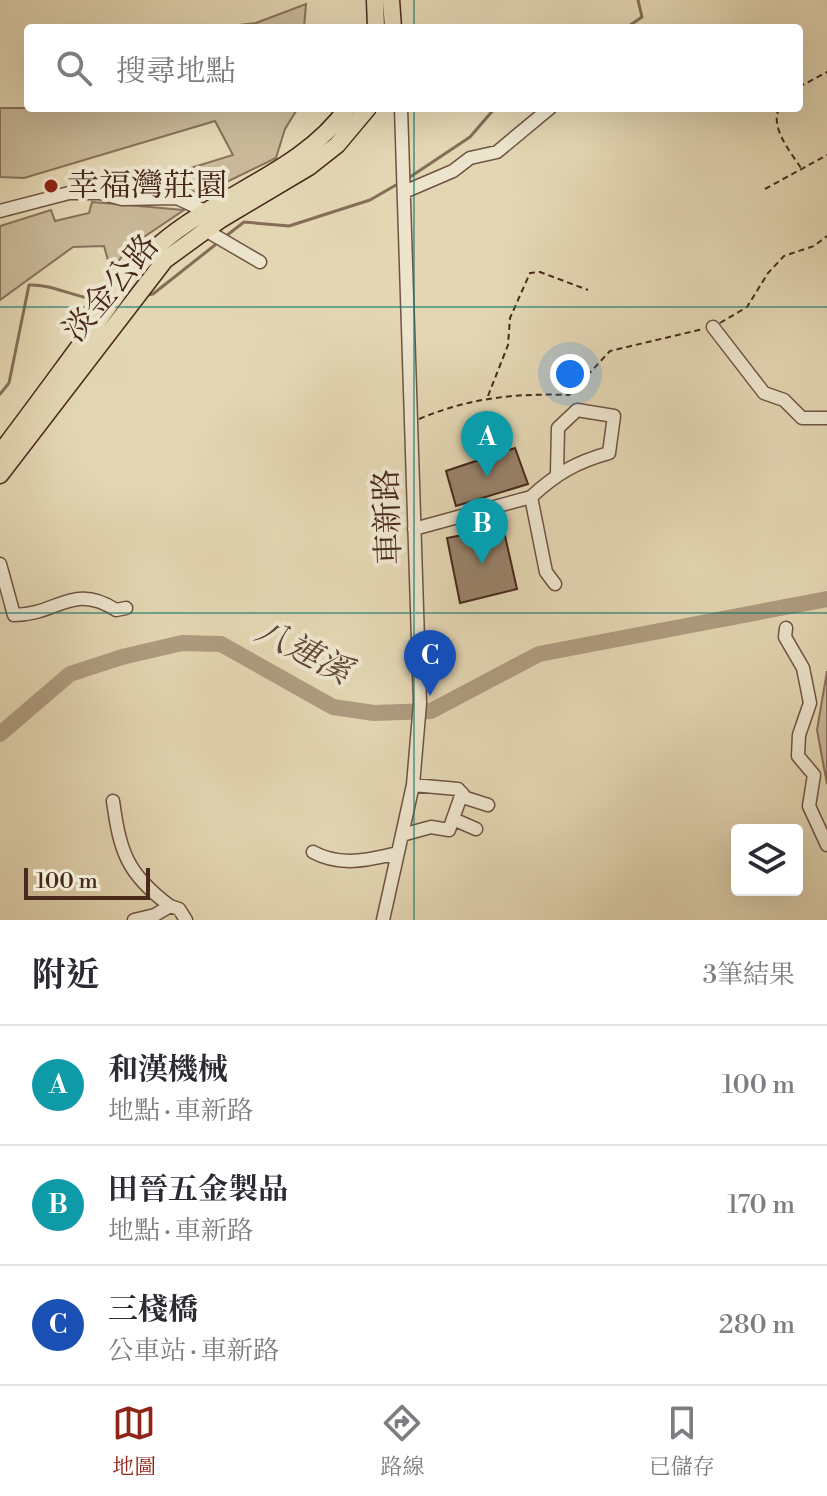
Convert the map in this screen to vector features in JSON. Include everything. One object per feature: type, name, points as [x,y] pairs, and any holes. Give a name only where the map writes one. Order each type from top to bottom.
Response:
[{"type":"main road","points":[[375,0],[376,24]]},
{"type":"main road","points":[[391,0],[393,24]]},
{"type":"main road","name":"淡金公路","points":[[0,453],[159,245],[300,155],[331,131],[344,112]]},
{"type":"main road","name":"淡金公路","points":[[0,475],[142,286],[165,260],[309,167],[337,145],[365,112]]},
{"type":"street","name":"車新路","points":[[383,920],[413,785],[420,703],[401,112]]},
{"type":"street","points":[[403,180],[453,171],[470,158],[497,152],[545,112]]},
{"type":"street","points":[[0,211],[69,193],[100,193],[122,199],[177,198],[207,212]]},
{"type":"street","points":[[207,231],[260,262]]},
{"type":"street","points":[[713,327],[764,393],[784,400],[802,418],[827,418]]},
{"type":"street","points":[[414,529],[531,497],[557,473],[609,453],[614,416],[577,410],[558,428],[557,473]]},
{"type":"street","points":[[531,497],[546,572],[555,584]]},
{"type":"street","points":[[0,564],[14,615],[30,615],[67,600],[97,597],[116,610],[126,608]]},
{"type":"street","points":[[786,628],[785,637],[803,668],[810,703],[799,735],[798,756],[814,775],[809,806],[827,845]]},
{"type":"street","points":[[413,785],[458,789],[488,805]]},
{"type":"street","points":[[402,835],[431,827],[449,830],[462,793]]},
{"type":"street","points":[[113,801],[118,841],[128,866],[170,906],[179,909],[186,920]]},
{"type":"street","points":[[453,819],[476,829]]},
{"type":"street","points":[[313,852],[324,858],[350,862],[398,853]]},
{"type":"street","points":[[134,920],[155,915],[170,906]]},
{"type":"path","points":[[803,85],[827,72]]},
{"type":"path","points":[[777,112],[782,141],[802,170]]},
{"type":"path","points":[[765,189],[827,155]]},
{"type":"path","points":[[410,423],[457,403],[487,398],[569,395],[610,351],[713,327],[747,307],[768,273],[784,256],[814,246],[827,236]]},
{"type":"path","points":[[487,398],[508,345],[510,318],[530,273],[540,272],[588,290]]},
{"type":"shaded area","points":[[306,4],[304,24],[247,24]]},
{"type":"shaded area","points":[[0,108],[24,108],[24,112],[296,112],[285,129],[276,158],[204,193],[142,183],[233,155],[215,121],[24,178],[0,177]]},
{"type":"shaded area","points":[[92,202],[184,210],[129,247],[111,271],[104,246],[73,247],[0,300],[0,226],[51,210],[55,221],[89,213]]},
{"type":"shaded area","points":[[827,671],[827,784],[817,730]]},
{"type":"building","points":[[515,448],[528,484],[456,506],[446,471]]},
{"type":"building","points":[[503,527],[517,589],[460,603],[447,538]]},
{"type":"waterway","points":[[632,24],[642,17],[638,0]]},
{"type":"waterway","points":[[410,177],[470,137],[492,112]]},
{"type":"waterway","points":[[226,236],[244,222],[289,226],[370,200],[396,185]]},
{"type":"waterway","points":[[147,295],[153,294],[215,245]]},
{"type":"waterway","points":[[0,394],[9,383],[29,285],[49,287],[86,298],[106,299]]},
{"type":"waterway","name":"八連溪","points":[[0,734],[70,674],[122,657],[182,643],[221,644],[333,707],[374,713],[431,711],[539,654],[827,599]]},
{"type":"place","name":"幸福灣莊園","points":[[51,186]]},
{"type":"place","name":"和漢機械","points":[[487,477]]},
{"type":"place","name":"田晉五金製品","points":[[482,564]]},
{"type":"place","name":"三棧橋","points":[[430,696]]}]
